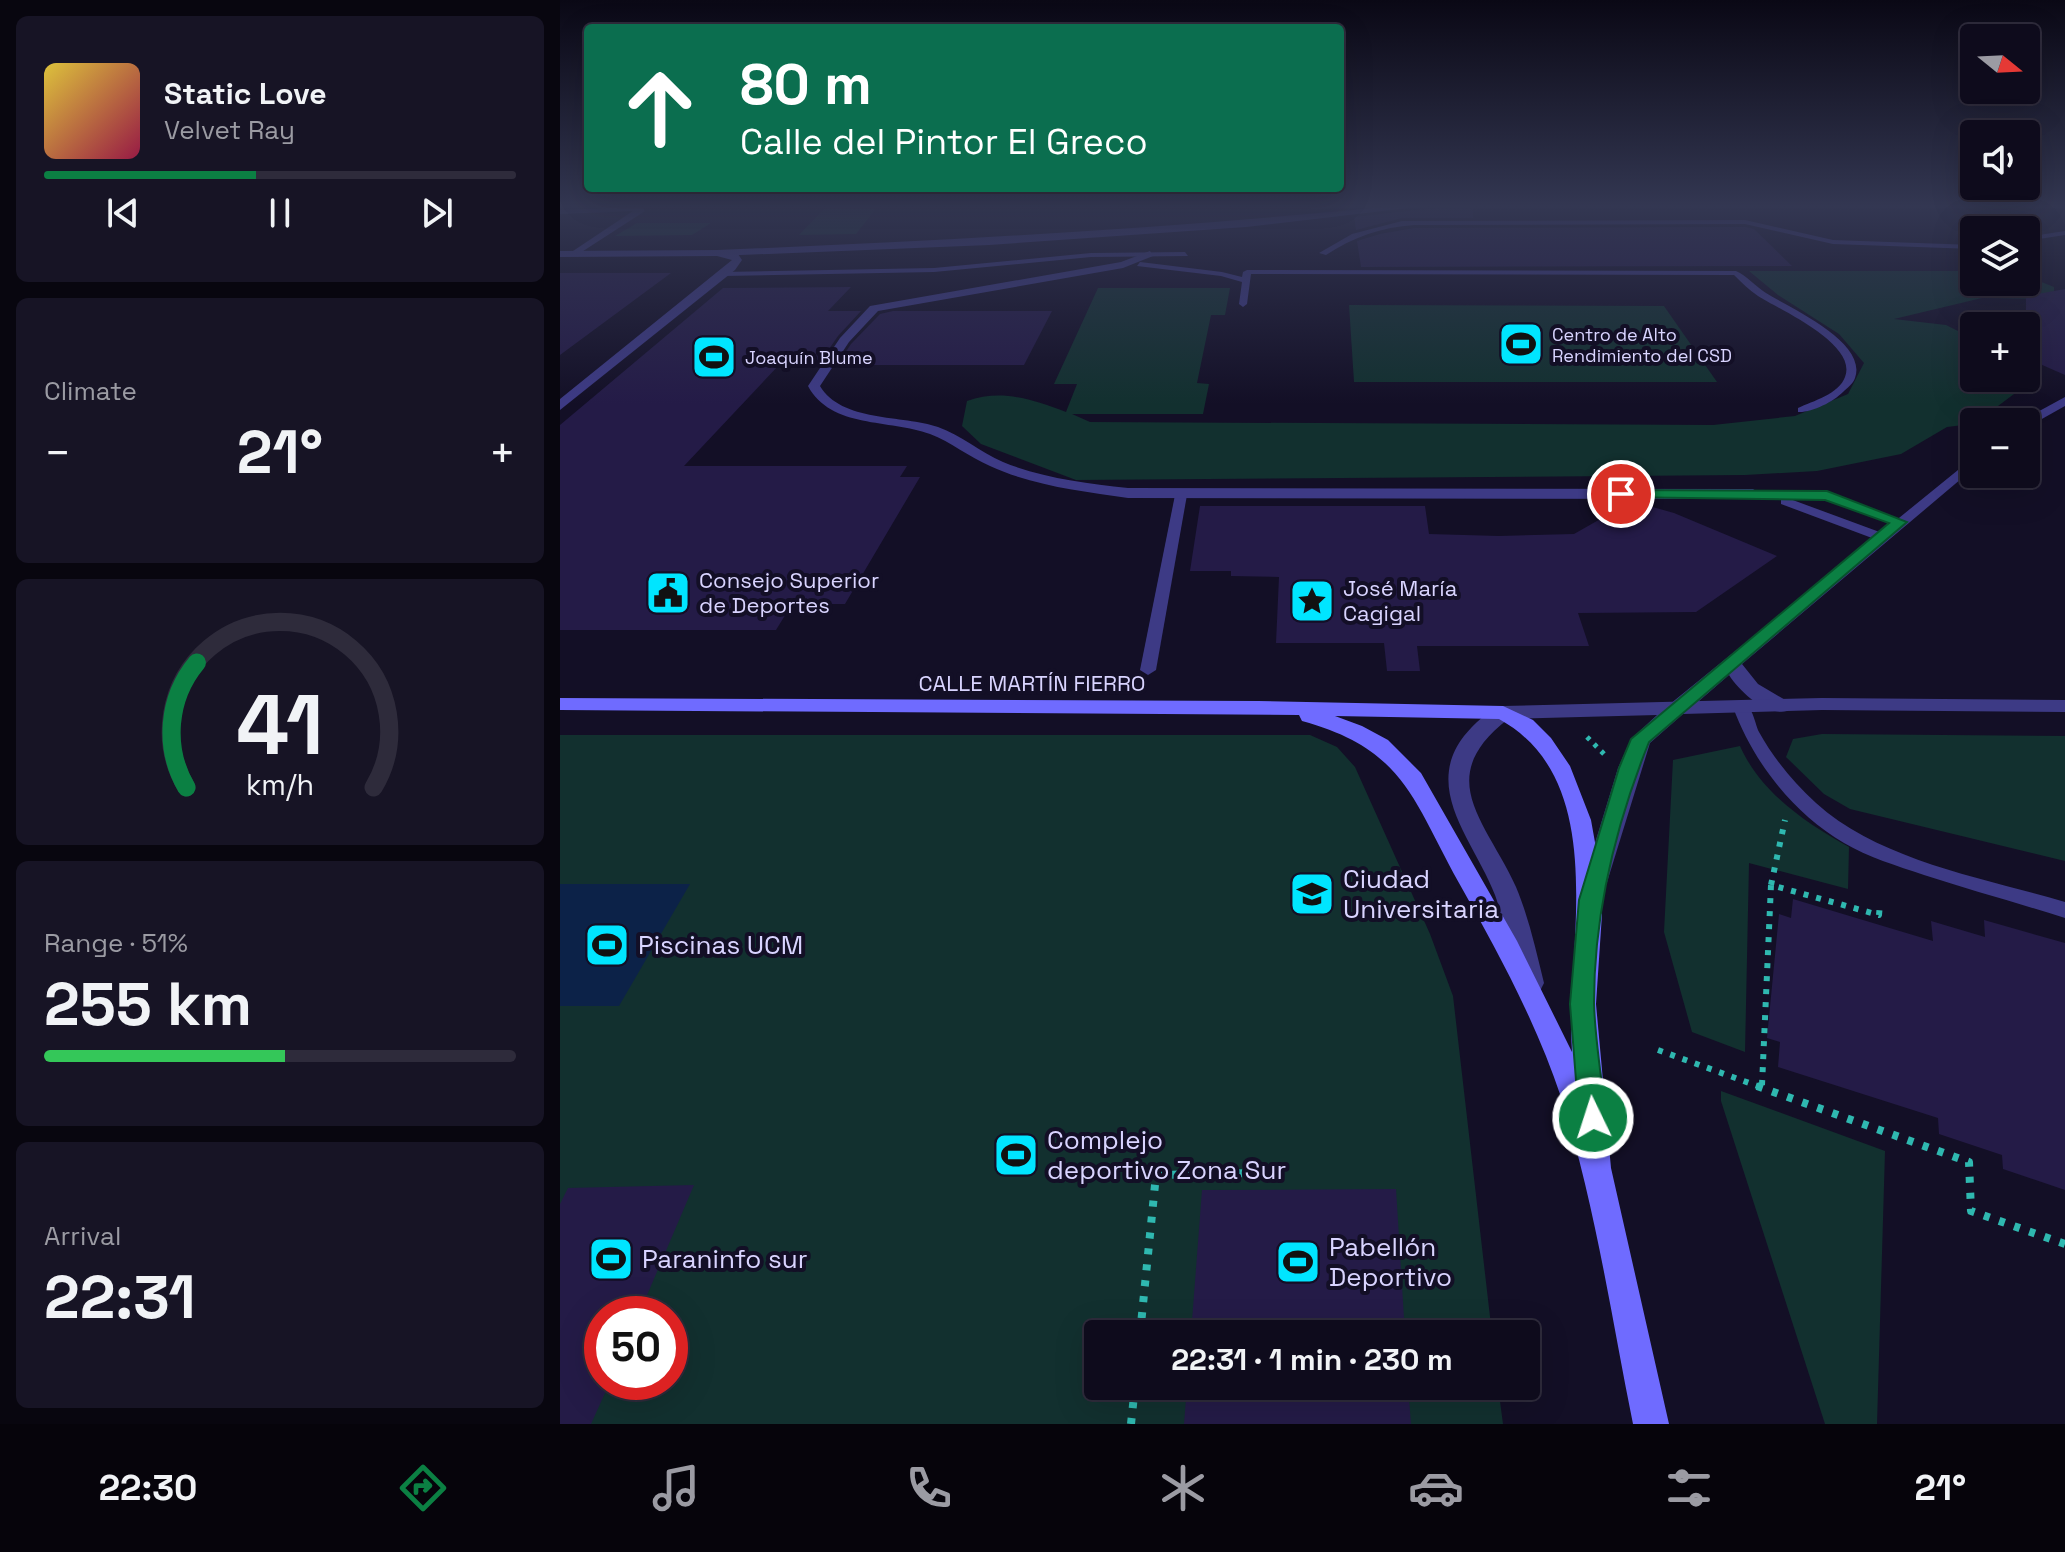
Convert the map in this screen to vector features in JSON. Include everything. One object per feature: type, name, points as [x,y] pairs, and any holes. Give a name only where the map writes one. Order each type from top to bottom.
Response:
[{"type":"main road","name":"CALLE MARTÍN FIERRO","points":[[560,704],[1258,708],[1503,713]]},
{"type":"main road","points":[[1258,708],[1313,717],[1376,740],[1398,757],[1413,778],[1535,1001],[1559,1054],[1596,1167],[1651,1424]]},
{"type":"main road","points":[[1503,713],[1519,719],[1533,730],[1567,778],[1581,827],[1590,900],[1582,1004],[1596,1167]]},
{"type":"street","points":[[560,406],[726,271]]},
{"type":"street","points":[[1082,271],[874,308],[844,340],[814,386],[816,395],[828,404],[853,413],[935,430],[997,465],[1033,476],[1128,493],[1753,494]]},
{"type":"street","points":[[2040,414],[2065,401]]},
{"type":"street","points":[[1590,900],[1629,768],[1641,739],[1960,473]]},
{"type":"street","points":[[1732,662],[1736,675],[1748,689],[1780,706]]},
{"type":"street","points":[[1535,1001],[1505,890],[1466,806],[1457,779],[1458,768],[1471,742],[1503,713],[1780,706],[2065,706]]},
{"type":"lane","points":[[1201,271],[1246,281]]},
{"type":"lane","points":[[1243,304],[1247,272],[1736,273],[1761,294],[1832,335],[1851,363],[1851,376],[1841,391],[1802,410]]},
{"type":"lane","points":[[1753,494],[1827,496],[1900,522]]},
{"type":"lane","points":[[1753,494],[1797,503],[1880,537]]},
{"type":"lane","points":[[1148,670],[1181,495]]},
{"type":"lane","points":[[1741,707],[1748,730],[1791,791],[1868,848],[2065,910]]},
{"type":"path","points":[[1587,737],[1607,758]]},
{"type":"path","points":[[1762,1085],[1771,885],[1791,791]]},
{"type":"path","points":[[1771,885],[1879,915],[1880,904]]},
{"type":"path","points":[[1658,1050],[1969,1162],[1971,1211],[2065,1244]]},
{"type":"path","points":[[1141,1320],[1156,1175],[1261,1173]]},
{"type":"path","points":[[1131,1424],[1134,1400]]},
{"type":"green space","points":[[1750,271],[1960,271],[1960,296],[2040,296],[2040,282],[2054,287],[2054,299],[1982,298],[1894,319],[1946,325],[1960,332],[1960,392],[2017,392],[1994,408],[1960,408],[1960,425],[1947,427],[1901,454],[1817,471],[1745,475],[1076,480],[981,444],[962,426],[967,401],[980,397],[1016,397],[1066,412],[1077,384],[1054,384],[1098,288],[1230,288],[1225,315],[1211,315],[1197,383],[1209,384],[1203,414],[1072,414],[1090,422],[1713,425],[1795,416],[1848,394],[1864,363],[1839,334],[1778,295]]},
{"type":"green space","name":"Centro de Alto Rendimiento del CSD","points":[[1349,305],[1664,306],[1717,382],[1354,382]]},
{"type":"green space","points":[[1822,734],[2065,736],[2065,861],[1850,809],[1824,794],[1786,757],[1793,739]]},
{"type":"green space","name":"Complejo deportivo Zona Sur","points":[[560,735],[1310,735],[1337,747],[1355,767],[1430,934],[1453,996],[1490,1320],[1084,1320],[1084,1400],[1500,1400],[1503,1424],[560,1424]]},
{"type":"green space","points":[[1740,746],[1760,778],[1786,805],[1849,847],[1848,889],[1749,863],[1745,1052],[1692,1032],[1664,932],[1673,760]]},
{"type":"green space","points":[[1721,1091],[1885,1151],[1877,1424],[1825,1424],[1721,1101]]},
{"type":"water","name":"Piscinas UCM","points":[[560,884],[690,884],[619,1006],[560,1006]]},
{"type":"building","points":[[560,273],[671,273],[560,355]]},
{"type":"building","points":[[851,287],[828,311],[861,311],[838,336],[818,365],[779,365],[684,466],[907,466],[900,477],[920,477],[845,604],[792,604],[776,630],[560,630],[560,425],[723,288]]},
{"type":"building","points":[[2065,289],[2065,375],[2040,364],[2040,312],[2026,312],[2026,296],[2040,296],[2040,293]]},
{"type":"building","points":[[893,311],[1052,311],[1024,365],[837,365],[851,344],[880,314]]},
{"type":"building","points":[[1200,506],[1425,506],[1429,534],[1499,536],[1574,534],[1618,509],[1649,506],[1674,513],[1777,556],[1696,612],[1578,613],[1589,646],[1417,646],[1420,671],[1387,671],[1384,643],[1276,643],[1279,577],[1231,576],[1231,571],[1190,571]]},
{"type":"building","points":[[1793,899],[1933,941],[1931,921],[1985,937],[1984,920],[2065,943],[2065,1190],[2003,1169],[2002,1155],[1939,1134],[1938,1118],[1778,1067],[1780,1042],[1767,1038],[1779,914],[1791,918]]},
{"type":"building","name":"Paraninfo sur","points":[[694,1185],[647,1296],[584,1296],[584,1400],[602,1400],[591,1424],[560,1424],[560,1204],[568,1188]]},
{"type":"building","name":"Pabellón Deportivo","points":[[1396,1189],[1404,1320],[1192,1320],[1202,1190]]},
{"type":"building","points":[[1186,1400],[1409,1400],[1411,1424],[1184,1424]]},
{"type":"place","name":"Centro de Alto Rendimiento del CSD","points":[[1521,344]]},
{"type":"place","name":"Joaquín Blume","points":[[714,357]]},
{"type":"place","name":"Consejo Superior de Deportes","points":[[668,593]]},
{"type":"place","name":"José María Cagigal","points":[[1312,601]]},
{"type":"place","name":"Ciudad Universitaria","points":[[1312,894]]},
{"type":"place","name":"Piscinas UCM","points":[[607,945]]},
{"type":"place","name":"Complejo deportivo Zona Sur","points":[[1016,1155]]},
{"type":"place","name":"Paraninfo sur","points":[[611,1259]]},
{"type":"place","name":"Pabellón Deportivo","points":[[1298,1262]]},
{"type":"route","points":[[1593,1118],[1582,1004],[1590,900],[1629,768],[1641,739],[1900,522],[1827,496],[1621,494]]}]
